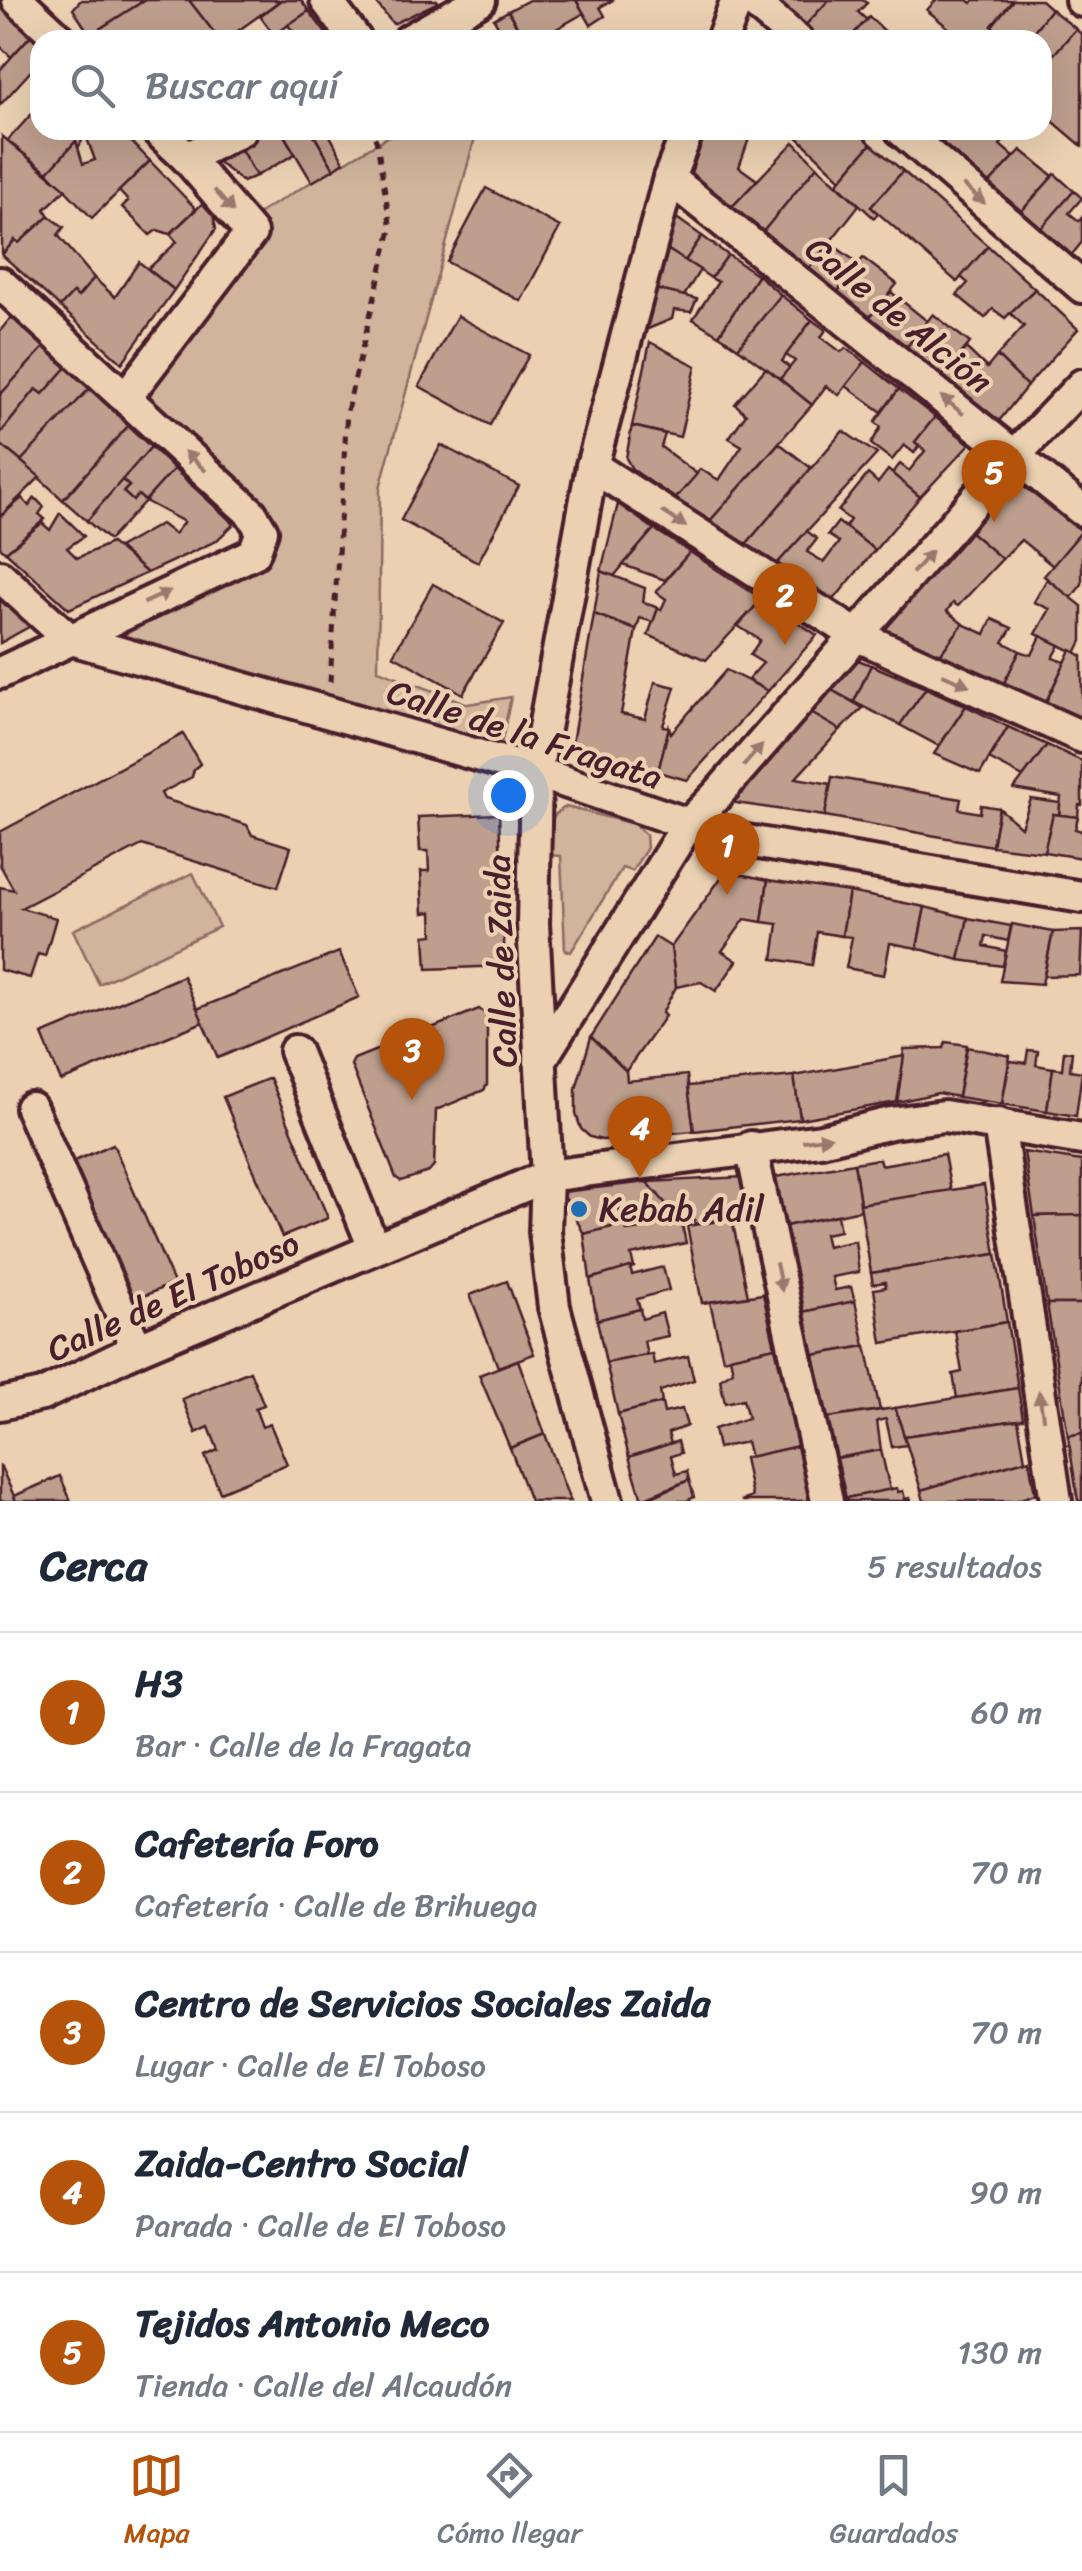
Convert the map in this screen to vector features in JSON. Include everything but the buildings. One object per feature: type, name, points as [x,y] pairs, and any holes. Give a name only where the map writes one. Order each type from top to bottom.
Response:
[{"type":"street","points":[[18,0],[50,30]]},
{"type":"street","points":[[326,0],[348,30]]},
{"type":"street","points":[[427,30],[480,0]]},
{"type":"street","points":[[726,30],[737,0]]},
{"type":"street","points":[[751,0],[786,30]]},
{"type":"street","points":[[126,397],[252,233],[168,140]]},
{"type":"street","points":[[187,158],[222,140]]},
{"type":"street","name":"Calle de Zaida","points":[[607,1501],[554,1307],[545,1232],[548,1176],[533,924],[536,772],[592,466],[670,178],[684,140]]},
{"type":"street","points":[[913,140],[1082,287]]},
{"type":"street","name":"Calle de Alción","points":[[670,178],[1082,510]]},
{"type":"street","points":[[0,283],[251,513],[262,532],[254,553],[0,673]]},
{"type":"street","points":[[540,1061],[686,826],[1014,456],[1082,385]]},
{"type":"street","points":[[592,466],[858,636],[1082,737]]},
{"type":"street","points":[[0,576],[68,638]]},
{"type":"street","name":"Calle de la Fragata","points":[[68,638],[536,772],[728,838],[1082,897]]},
{"type":"street","points":[[295,1051],[374,1248]]},
{"type":"street","points":[[31,1108],[137,1349]]},
{"type":"street","name":"Calle de El Toboso","points":[[0,1404],[42,1395],[137,1349],[548,1176],[821,1140],[892,1123],[944,1116],[1082,1139]]},
{"type":"street","points":[[999,1124],[1056,1501]]},
{"type":"street","points":[[751,1147],[827,1501]]},
{"type":"path","points":[[322,709],[330,682],[346,411],[391,229],[374,140]]},
{"type":"shaded area","points":[[382,140],[474,140],[380,488],[378,670],[468,704],[511,697],[501,745],[450,731],[446,745],[68,638],[262,531],[126,397],[251,233],[261,212]]},
{"type":"shaded area","points":[[566,807],[634,824],[646,835],[647,848],[632,871],[622,868],[571,952],[565,950],[561,856],[550,855],[552,821]]},
{"type":"shaded area","points":[[193,873],[219,927],[99,984],[73,930]]},
{"type":"place","name":"Tejidos Antonio Meco","points":[[994,522]]},
{"type":"place","name":"Cafetería Foro","points":[[785,645]]},
{"type":"place","name":"H3","points":[[727,895]]},
{"type":"place","name":"Centro de Servicios Sociales Zaida","points":[[412,1100]]},
{"type":"place","name":"Zaida-Centro Social","points":[[640,1178]]},
{"type":"place","name":"Kebab Adil","points":[[579,1209]]}]
